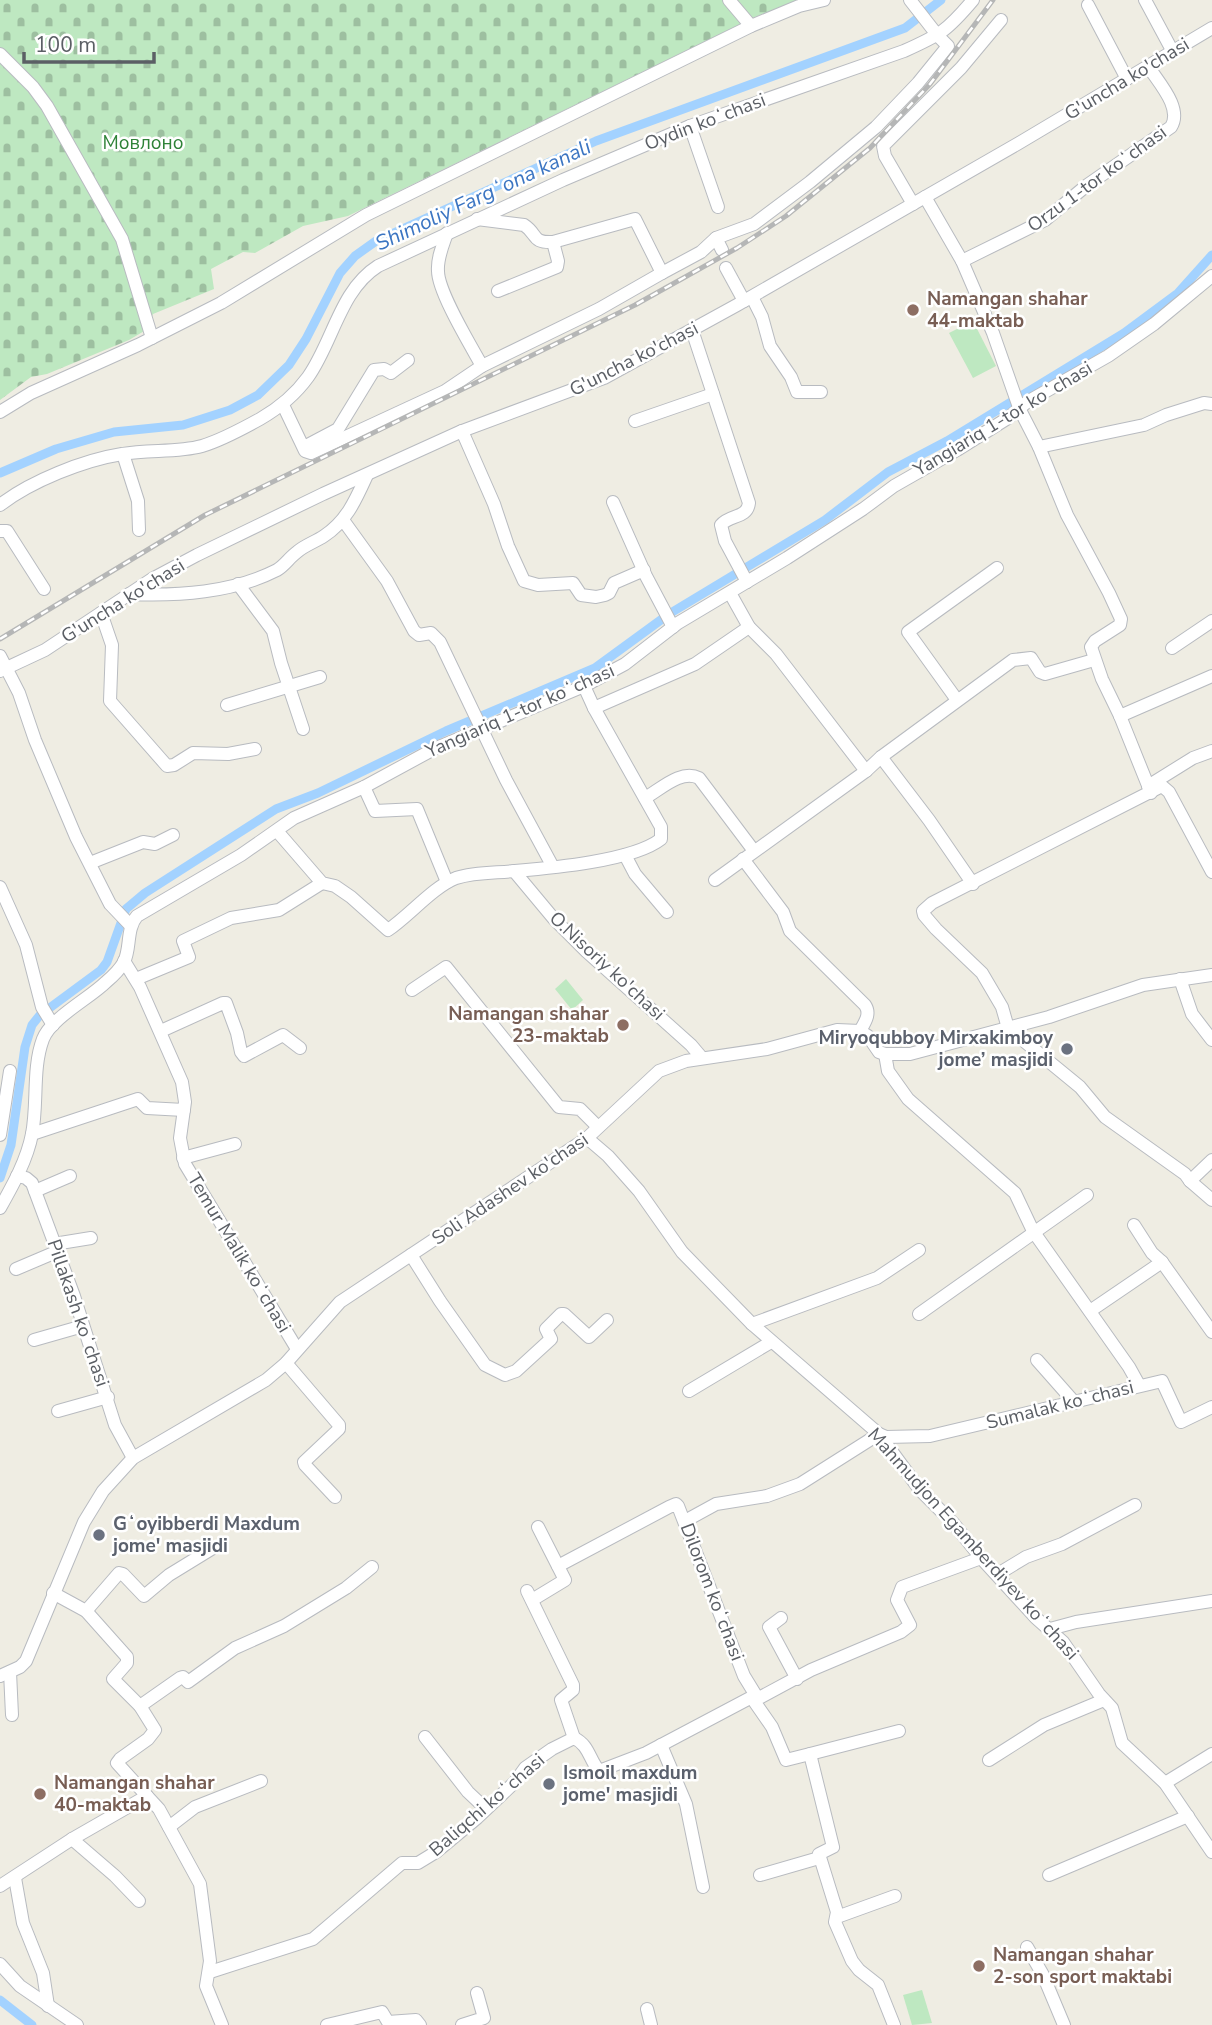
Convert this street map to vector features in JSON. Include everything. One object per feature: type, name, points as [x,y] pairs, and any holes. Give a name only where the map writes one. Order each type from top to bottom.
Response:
[{"type":"street","points":[[729,0],[751,26]]},
{"type":"street","points":[[0,412],[31,393],[152,338],[264,279],[314,244],[366,215],[751,26],[799,6],[824,0]]},
{"type":"street","points":[[283,405],[307,453],[311,453],[445,391],[482,366],[599,309],[754,224],[876,127],[918,83],[948,46],[910,0]]},
{"type":"street","points":[[935,32],[951,25],[972,0]]},
{"type":"street","points":[[1145,0],[1173,51]]},
{"type":"street","points":[[1088,5],[1127,79]]},
{"type":"street","points":[[913,204],[885,156],[883,146],[961,68],[1002,20]]},
{"type":"street","name":"G'uncha ko'chasi","points":[[2,665],[45,650],[129,594],[197,555],[323,494],[462,431],[604,378],[748,299],[1212,28]]},
{"type":"street","name":"Oydin koʻchasi","points":[[0,505],[36,482],[123,454],[202,446],[283,405],[309,376],[349,296],[367,273],[398,255],[690,126],[891,55],[935,32]]},
{"type":"street","points":[[0,54],[33,87],[47,106],[122,239],[152,338]]},
{"type":"street","name":"Orzu 1-tor koʻchasi","points":[[962,261],[1045,220],[1086,186],[1174,124],[1173,107],[1148,66]]},
{"type":"street","points":[[690,126],[718,207]]},
{"type":"street","points":[[925,197],[962,261],[993,333],[1020,408],[1067,516],[1121,619],[1120,625],[1092,644],[1094,660],[1120,716],[1149,790]]},
{"type":"street","points":[[477,219],[524,225],[540,242],[553,242],[635,219],[662,273]]},
{"type":"street","points":[[447,233],[438,263],[439,278],[461,330],[482,366]]},
{"type":"street","points":[[498,291],[557,267],[553,242]]},
{"type":"street","points":[[726,268],[762,317],[770,346],[797,392],[821,392]]},
{"type":"street","name":"Yangiariq 1-tor koʻchasi","points":[[130,925],[141,914],[294,818],[364,787],[479,721],[584,686],[625,664],[672,625],[730,593],[746,580],[863,509],[894,486],[957,450],[1027,402],[1108,356],[1154,324],[1212,276]]},
{"type":"street","points":[[692,330],[749,503],[743,514],[721,525],[725,541],[746,580]]},
{"type":"street","points":[[304,447],[338,429],[374,370],[384,369],[391,373],[408,360]]},
{"type":"street","points":[[635,421],[713,394]]},
{"type":"street","points":[[1039,447],[1144,425],[1204,403],[1212,404]]},
{"type":"street","points":[[462,431],[524,581],[538,585],[573,583],[581,595],[596,597],[609,593],[614,583],[644,570]]},
{"type":"street","points":[[123,454],[138,501],[139,530]]},
{"type":"street","points":[[129,594],[191,594],[238,584],[276,570],[343,520],[367,475]]},
{"type":"street","points":[[613,502],[672,625]]},
{"type":"street","points":[[343,520],[383,575],[414,631],[419,635],[431,633],[438,638],[506,780],[553,867]]},
{"type":"street","points":[[0,531],[7,531],[44,589]]},
{"type":"street","points":[[957,700],[908,632],[997,568]]},
{"type":"street","points":[[238,584],[273,631],[303,729]]},
{"type":"street","points":[[730,593],[749,627],[776,654],[866,771]]},
{"type":"street","points":[[102,612],[112,645],[110,701],[167,766],[174,765],[193,753],[228,754],[255,749]]},
{"type":"street","points":[[1172,648],[1212,621]]},
{"type":"street","points":[[594,708],[695,664],[749,627]]},
{"type":"street","points":[[715,880],[1013,660],[1031,658],[1040,672],[1045,674],[1094,660]]},
{"type":"street","points":[[1,1203],[17,1176],[32,1134],[44,1036],[52,1022],[106,983],[124,961],[130,925],[116,913],[60,804],[19,693],[2,665]]},
{"type":"street","points":[[1120,716],[1212,676]]},
{"type":"street","points":[[227,705],[320,677]]},
{"type":"street","points":[[277,831],[322,883],[343,891],[389,930],[447,882],[466,875],[553,867],[625,855],[661,839],[661,827],[584,686]]},
{"type":"street","points":[[1212,751],[1193,758],[1149,790],[932,903],[925,908],[924,915],[982,973],[1002,1007],[1008,1028],[1080,1087],[1105,1117],[1185,1174],[1212,1200]]},
{"type":"street","points":[[881,757],[973,884]]},
{"type":"street","points":[[645,798],[682,776],[692,775],[699,778],[783,912],[790,931],[865,1004],[868,1016],[860,1031],[868,1036],[878,1052],[885,1055],[909,1054],[1008,1028],[1143,985],[1212,975]]},
{"type":"street","points":[[1149,790],[1163,786],[1169,792],[1211,867]]},
{"type":"street","points":[[364,787],[375,811],[417,809],[447,882]]},
{"type":"street","points":[[90,863],[143,842],[155,844],[173,835]]},
{"type":"street","points":[[625,855],[635,874],[667,912]]},
{"type":"street","name":"O.Nisoriy ko'chasi","points":[[514,871],[554,919],[586,951],[702,1058]]},
{"type":"street","points":[[136,979],[189,957],[183,941],[206,929],[231,918],[279,910],[322,883]]},
{"type":"street","points":[[0,887],[26,946],[42,1007],[52,1022]]},
{"type":"street","name":"Temur Malik koʻchasi","points":[[124,961],[136,979],[161,1031],[182,1082],[184,1110],[180,1138],[183,1158],[199,1191],[297,1349]]},
{"type":"street","points":[[412,990],[446,967],[559,1107],[580,1109],[598,1127]]},
{"type":"street","points":[[1180,979],[1192,1014],[1212,1041]]},
{"type":"street","points":[[161,1031],[226,1003],[244,1056],[282,1035],[300,1048]]},
{"type":"street","name":"Soli Adashev ko'chasi","points":[[5,1674],[26,1661],[84,1522],[103,1491],[133,1458],[266,1380],[286,1363],[340,1302],[587,1138],[659,1071],[686,1060],[767,1049],[837,1030],[860,1031]]},
{"type":"street","points":[[885,1055],[888,1071],[908,1099],[1015,1192],[1034,1231],[1139,1385]]},
{"type":"street","points":[[0,1135],[10,1071]]},
{"type":"street","points":[[32,1134],[138,1099],[147,1108],[184,1110]]},
{"type":"street","name":"Mahmudjon Egamberdiyev koʻchasi","points":[[587,1138],[603,1150],[639,1191],[682,1252],[752,1324],[879,1434],[920,1490],[1076,1658],[1112,1708],[1122,1744],[1165,1783],[1212,1852]]},
{"type":"street","points":[[183,1158],[234,1144]]},
{"type":"street","points":[[1190,1181],[1212,1160]]},
{"type":"street","points":[[17,1176],[26,1178],[35,1191],[70,1176]]},
{"type":"street","name":"Pillakash koʻchasi","points":[[35,1191],[108,1398],[115,1425],[133,1458]]},
{"type":"street","points":[[919,1314],[1087,1195]]},
{"type":"street","points":[[1134,1225],[1212,1332]]},
{"type":"street","points":[[16,1269],[55,1248],[91,1238]]},
{"type":"street","points":[[752,1324],[877,1278],[919,1250]]},
{"type":"street","points":[[411,1255],[485,1365],[501,1375],[511,1375],[551,1339],[546,1329],[561,1314],[589,1337],[607,1320]]},
{"type":"street","points":[[1090,1311],[1162,1262]]},
{"type":"street","points":[[34,1340],[83,1326]]},
{"type":"street","points":[[689,1391],[771,1342]]},
{"type":"street","points":[[1037,1360],[1075,1403]]},
{"type":"street","points":[[286,1363],[339,1425],[339,1429],[304,1462],[335,1497]]},
{"type":"street","name":"Sumalak koʻchasi","points":[[879,1434],[886,1437],[930,1436],[1075,1403],[1139,1385],[1164,1382],[1181,1422],[1212,1408]]},
{"type":"street","points":[[58,1411],[108,1398]]},
{"type":"street","points":[[685,1521],[716,1504],[767,1496],[800,1484],[879,1434]]},
{"type":"street","name":"Dilorom koʻchasi","points":[[558,1566],[674,1505],[678,1506],[760,1712],[772,1727],[786,1760],[810,1754]]},
{"type":"street","points":[[998,1574],[1026,1557],[1062,1544],[1135,1505]]},
{"type":"street","points":[[538,1527],[564,1582],[530,1595],[573,1685],[573,1690],[561,1700],[574,1738],[586,1746],[600,1770],[646,1753],[811,1670],[901,1632],[909,1626],[897,1600],[902,1587],[981,1558]]},
{"type":"street","points":[[86,1611],[119,1573],[144,1596],[169,1575],[213,1548]]},
{"type":"street","points":[[140,1706],[180,1678],[188,1682],[235,1648],[284,1626],[346,1588],[372,1567]]},
{"type":"street","points":[[53,1593],[86,1611],[128,1657],[127,1663],[112,1677],[140,1706],[153,1724],[154,1733],[117,1763],[159,1809],[200,1884],[210,1972],[206,1977],[206,1986],[222,2025]]},
{"type":"street","points":[[1050,1629],[1076,1622],[1212,1601]]},
{"type":"street","points":[[781,1618],[769,1627],[797,1679]]},
{"type":"street","points":[[5,1674],[12,1715]]},
{"type":"street","points":[[989,1760],[1044,1725],[1104,1700]]},
{"type":"street","points":[[894,2025],[878,1984],[859,1970],[852,1961],[835,1922],[837,1917],[819,1858],[819,1854],[833,1847],[810,1754],[899,1731]]},
{"type":"street","points":[[425,1737],[468,1792],[486,1809]]},
{"type":"street","name":"Baliqchi koʻchasi","points":[[210,1972],[313,1939],[402,1863],[425,1860],[486,1809],[515,1782],[525,1768],[552,1749],[574,1738]]},
{"type":"street","points":[[661,1745],[686,1804],[703,1887]]},
{"type":"street","points":[[1165,1783],[1212,1754]]},
{"type":"street","points":[[169,1827],[195,1807],[261,1781]]},
{"type":"street","points":[[0,1886],[72,1839],[147,1796]]},
{"type":"street","points":[[1049,1875],[1188,1816]]},
{"type":"street","points":[[72,1839],[139,1901]]},
{"type":"street","points":[[760,1875],[819,1858]]},
{"type":"street","points":[[15,1878],[23,1923],[43,1973],[48,2006]]},
{"type":"street","points":[[837,1917],[895,1896]]},
{"type":"street","points":[[1027,1947],[1043,1975],[1064,2025]]},
{"type":"street","points":[[0,1964],[20,1986],[77,2025]]},
{"type":"street","points":[[462,2025],[477,2023],[484,2018],[477,1993]]},
{"type":"street","points":[[647,2009],[651,2025]]},
{"type":"street","points":[[327,2025],[382,2012],[388,2022],[410,2019],[416,2020],[420,2025]]},
{"type":"green space","name":"Мовлоно","points":[[0,0],[799,0],[755,17],[348,216],[303,226],[255,253],[243,252],[211,269],[214,289],[153,314],[146,330],[129,340],[47,374],[31,377],[0,400]]},
{"type":"green space","points":[[973,321],[996,366],[973,378],[949,333]]},
{"type":"green space","points":[[566,979],[583,1000],[572,1010],[555,989]]},
{"type":"green space","points":[[922,1990],[932,2023],[912,2025],[903,1995]]},
{"type":"waterway","name":"Shimoliy Fargʻona kanali","points":[[0,473],[56,449],[114,432],[183,425],[230,410],[258,395],[289,365],[306,339],[340,273],[355,256],[376,241],[596,141],[905,28],[941,0]]},
{"type":"waterway","points":[[0,1178],[11,1145],[25,1047],[32,1025],[40,1015],[101,970],[107,962],[126,909],[145,893],[276,809],[318,793],[446,731],[595,668],[669,614],[825,520],[888,472],[947,441],[1124,333],[1178,293],[1212,255]]},
{"type":"waterway","points":[[0,2000],[32,2025]]},
{"type":"railway","points":[[0,639],[205,515],[635,305],[737,248],[786,216],[870,148],[930,84],[993,0]]},
{"type":"place","name":"Namangan shahar 44-maktab","points":[[913,310]]},
{"type":"place","name":"Namangan shahar 23-maktab","points":[[623,1025]]},
{"type":"place","name":"Miryoqubboy Mirxakimboy jome’ masjidi","points":[[1067,1049]]},
{"type":"place","name":"Gʻoyibberdi Maxdum jome' masjidi","points":[[99,1535]]},
{"type":"place","name":"Ismoil maxdum jome' masjidi","points":[[549,1784]]},
{"type":"place","name":"Namangan shahar 40-maktab","points":[[40,1794]]},
{"type":"place","name":"Namangan shahar 2-son sport maktabi","points":[[979,1966]]}]
